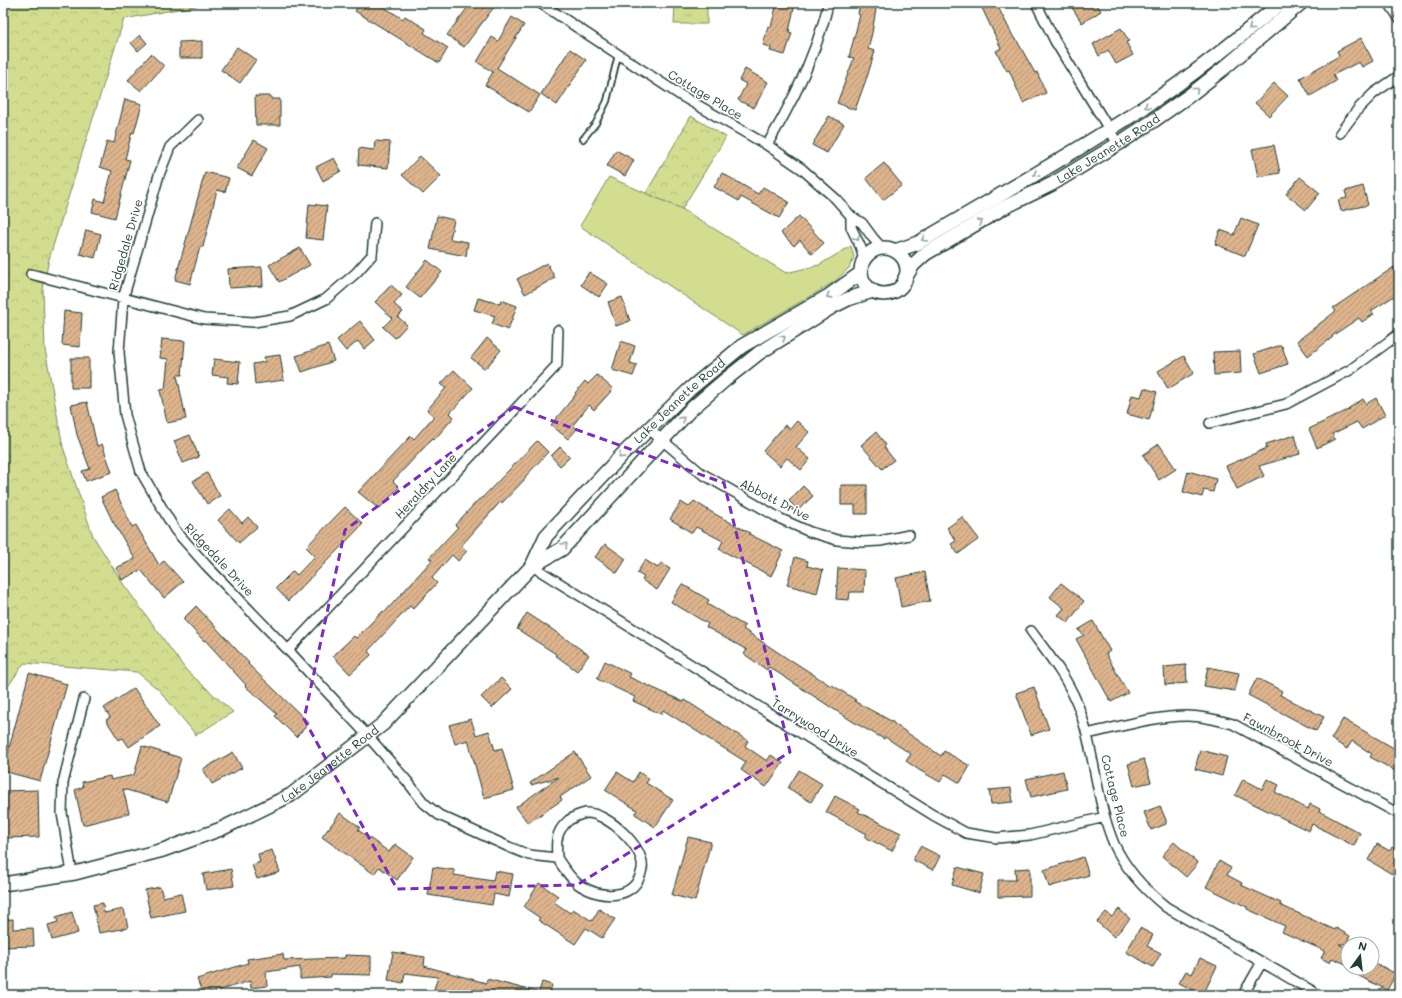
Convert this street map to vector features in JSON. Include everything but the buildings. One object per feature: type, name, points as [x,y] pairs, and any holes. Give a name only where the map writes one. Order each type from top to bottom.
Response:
[{"type":"street","name":"Cottage Place","points":[[540,3],[680,95],[767,144],[802,169],[836,199],[851,216],[862,223],[882,248]]},
{"type":"street","points":[[767,144],[786,113],[809,64],[826,16],[828,3]]},
{"type":"street","points":[[1036,3],[1055,41],[1118,144]]},
{"type":"street","name":"Lake Jeanette Road","points":[[895,251],[918,243],[1110,130],[1180,83],[1281,3]]},
{"type":"street","name":"Lake Jeanette Road","points":[[905,278],[913,265],[925,254],[1003,208],[1052,184],[1118,144],[1190,95],[1301,3]]},
{"type":"street","points":[[1389,3],[1399,18]]},
{"type":"street","points":[[1340,134],[1358,109],[1374,93],[1399,76]]},
{"type":"street","name":"Ridgedale Drive","points":[[198,120],[170,147],[159,175],[123,298],[119,352],[125,415],[141,472],[175,530],[206,566],[288,650],[367,735],[424,803],[439,815],[509,847],[529,854],[557,858]]},
{"type":"street","name":"Cottage Place","points":[[851,216],[851,227],[859,242],[864,260]]},
{"type":"street","points":[[31,274],[204,319],[254,322],[290,316],[326,299],[356,273],[372,255],[375,223]]},
{"type":"street","points":[[882,248],[895,251],[901,256],[907,271],[902,285],[896,290],[888,293],[873,291],[863,280],[861,273],[864,260],[875,250],[882,248]]},
{"type":"street","name":"Lake Jeanette Road","points":[[532,566],[546,536],[621,456],[690,389],[742,346],[827,297],[861,273]]},
{"type":"street","name":"Lake Jeanette Road","points":[[3,884],[72,873],[163,850],[221,830],[290,795],[383,724],[532,566],[562,549],[690,410],[759,353],[848,299],[873,291]]},
{"type":"street","name":"Heraldry Lane","points":[[288,650],[557,365],[558,330]]},
{"type":"street","points":[[1210,423],[1286,404],[1350,370],[1399,334]]},
{"type":"street","name":"Abbott Drive","points":[[649,429],[701,473],[781,518],[810,532],[837,540],[862,542],[880,541],[909,535]]},
{"type":"street","name":"Tarrywood Drive","points":[[532,566],[933,815],[966,833],[997,838],[1030,835],[1105,818]]},
{"type":"street","name":"Cottage Place","points":[[1031,631],[1065,679],[1077,703],[1087,734],[1105,818],[1115,845],[1138,882],[1150,895],[1166,907],[1319,995]]},
{"type":"street","points":[[72,873],[62,813],[63,783],[84,699]]},
{"type":"street","name":"Fawnbrook Drive","points":[[1087,734],[1163,718],[1188,716],[1233,724],[1399,814]]},
{"type":"street","points":[[587,813],[602,817],[618,827],[634,844],[642,858],[643,866],[640,877],[634,887],[622,894],[610,896],[594,892],[580,886],[557,858],[557,840],[562,825],[574,817],[587,813]]},
{"type":"street","points":[[1243,995],[1262,962]]},
{"type":"lane","points":[[583,140],[596,123],[607,101],[618,54]]},
{"type":"highlighted area","points":[[514,407],[724,483],[790,752],[577,885],[397,889],[304,719],[345,530]]},
{"type":"green space","points":[[3,3],[211,3],[124,19],[49,259],[43,289],[45,349],[63,447],[93,536],[124,585],[186,670],[233,712],[196,735],[159,690],[137,672],[24,663],[5,691],[3,691]]},
{"type":"green space","points":[[675,3],[707,3],[707,24],[674,24]]},
{"type":"green space","points":[[691,116],[726,137],[682,209],[646,193]]},
{"type":"green space","points":[[609,177],[682,209],[786,273],[819,265],[851,246],[854,257],[849,268],[834,282],[743,335],[580,226]]}]
